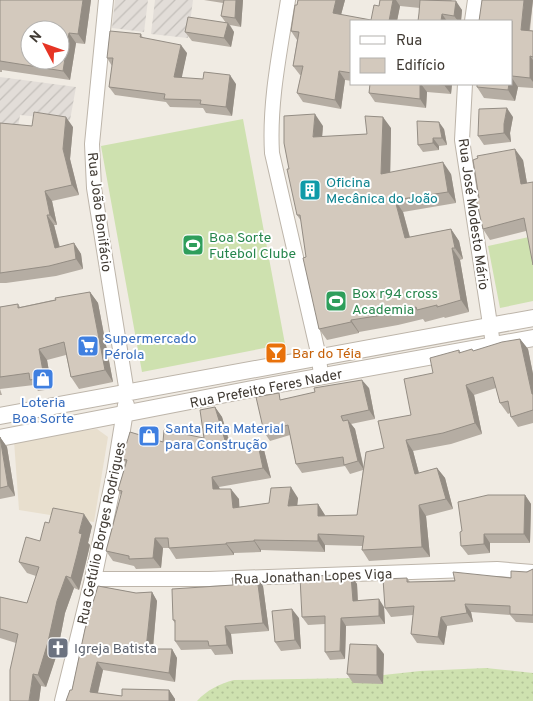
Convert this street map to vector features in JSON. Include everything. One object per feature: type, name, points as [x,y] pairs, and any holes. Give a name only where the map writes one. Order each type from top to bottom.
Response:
[{"type":"street","name":"Rua João Bonifácio","points":[[106,0],[92,144],[94,188],[127,393]]},
{"type":"street","points":[[288,0],[273,96],[272,153],[321,377]]},
{"type":"street","points":[[472,20],[475,0]]},
{"type":"street","name":"Rua José Modesto Mário","points":[[465,85],[462,140],[493,344]]},
{"type":"street","name":"Rua Prefeito Feres Nader","points":[[0,416],[533,318]]},
{"type":"street","name":"Rua Prefeito Feres Nader","points":[[0,438],[252,389],[533,338]]},
{"type":"street","name":"Rua Getúlio Borges Rodrigues","points":[[63,701],[93,579],[115,473],[127,393]]},
{"type":"street","name":"Rua Jonathan Lopes Viga","points":[[93,579],[209,580],[497,569],[533,572]]},
{"type":"shaded area","points":[[115,0],[148,0],[144,32],[112,28]]},
{"type":"shaded area","points":[[155,0],[193,0],[188,38],[151,34]]},
{"type":"shaded area","points":[[0,77],[76,87],[70,120],[20,115],[18,127],[0,125]]},
{"type":"shaded area","points":[[97,429],[108,437],[94,522],[19,510],[14,441],[65,432]]},
{"type":"green space","name":"Boa Sorte Futebol Clube","points":[[243,119],[285,344],[142,372],[101,146]]},
{"type":"green space","points":[[529,237],[533,257],[533,301],[500,308],[488,246]]},
{"type":"green space","points":[[486,668],[533,673],[533,701],[197,701],[214,688],[234,680],[356,678],[420,671]]},
{"type":"building","points":[[0,0],[83,0],[78,34],[70,33],[70,20],[20,20],[20,64],[0,61]]},
{"type":"building","points":[[224,0],[236,0],[235,18],[221,16]]},
{"type":"building","points":[[298,0],[336,0],[333,13],[371,20],[350,20],[350,73],[339,71],[335,100],[297,93],[303,66],[293,66],[299,32],[291,31],[295,5],[297,5]]},
{"type":"building","points":[[380,0],[393,0],[389,20],[371,20],[374,5],[379,6]]},
{"type":"building","points":[[420,0],[456,1],[454,16],[442,14],[441,20],[418,20]]},
{"type":"building","points":[[482,0],[524,0],[521,30],[533,31],[533,57],[530,56],[530,78],[513,76],[513,20],[479,20]]},
{"type":"building","points":[[188,17],[228,23],[224,38],[185,32]]},
{"type":"building","points":[[110,31],[141,34],[140,37],[181,45],[174,77],[203,79],[204,72],[230,75],[226,107],[200,104],[201,100],[164,99],[165,94],[109,87],[113,58],[107,58]]},
{"type":"building","points":[[370,85],[420,85],[420,99],[369,93]]},
{"type":"building","points":[[477,85],[509,85],[508,90],[477,87]]},
{"type":"building","points":[[507,108],[504,133],[478,136],[479,109]]},
{"type":"building","points":[[34,112],[66,117],[63,149],[72,185],[45,191],[50,215],[47,215],[55,248],[74,243],[76,259],[49,266],[0,273],[0,123],[32,126]]},
{"type":"building","points":[[315,114],[313,137],[367,134],[365,116],[383,117],[381,174],[443,162],[448,192],[395,200],[405,238],[451,229],[455,248],[452,248],[461,300],[437,307],[437,305],[417,310],[416,307],[389,314],[351,320],[351,322],[319,329],[303,258],[306,257],[300,215],[297,215],[287,169],[289,169],[284,143],[284,116]]},
{"type":"building","points":[[417,121],[439,122],[442,138],[433,138],[433,143],[418,145]]},
{"type":"building","points":[[515,149],[521,184],[533,182],[533,265],[524,218],[483,229],[476,199],[479,198],[473,160],[478,158],[477,156]]},
{"type":"building","points":[[90,292],[105,370],[71,377],[64,342],[39,349],[44,377],[30,380],[29,373],[0,377],[0,307],[18,304],[18,308],[56,300],[55,298]]},
{"type":"building","points":[[520,339],[533,394],[533,410],[511,417],[508,401],[500,403],[493,377],[466,385],[475,423],[443,433],[406,440],[415,474],[437,468],[446,499],[419,505],[422,547],[362,550],[364,536],[318,534],[318,541],[254,540],[169,548],[168,538],[155,538],[153,558],[129,559],[129,556],[106,551],[122,491],[118,490],[127,460],[122,459],[130,432],[163,442],[164,430],[204,438],[200,410],[215,407],[227,447],[257,440],[263,468],[212,477],[213,489],[231,489],[233,508],[269,503],[271,488],[291,487],[288,506],[318,504],[318,516],[357,515],[366,452],[384,448],[378,421],[411,415],[404,379],[433,373],[430,358],[459,350],[459,353],[472,349],[473,351],[502,342]]},
{"type":"building","points":[[362,380],[369,410],[341,416],[343,421],[348,420],[358,461],[344,465],[343,457],[296,464],[288,425],[264,432],[256,397],[279,393],[280,400],[315,392],[314,388]]},
{"type":"building","points":[[0,437],[8,486],[0,488]]},
{"type":"building","points":[[488,495],[525,495],[524,534],[484,534],[484,544],[461,546],[460,532],[462,531],[458,502]]},
{"type":"building","points":[[53,508],[84,514],[79,533],[82,534],[71,578],[66,576],[57,601],[38,675],[33,674],[29,701],[10,701],[10,670],[18,634],[0,629],[0,597],[27,603],[39,567],[19,562],[26,537],[40,541],[45,522],[49,523]]},
{"type":"building","points":[[533,569],[533,615],[510,614],[510,606],[465,604],[467,613],[441,617],[438,637],[411,634],[414,606],[385,608],[383,579],[407,578],[407,582],[455,581],[453,572],[511,578],[511,571],[527,572]]},
{"type":"building","points":[[335,575],[336,578],[351,576],[353,601],[379,599],[379,616],[341,618],[340,651],[325,652],[325,616],[302,617],[300,577]]},
{"type":"building","points":[[257,577],[263,623],[225,626],[227,645],[209,646],[208,641],[175,641],[172,589],[233,585],[232,578]]},
{"type":"building","points":[[98,586],[136,593],[152,592],[146,649],[172,649],[169,673],[97,662],[90,692],[122,696],[122,689],[169,690],[169,701],[66,701],[70,690],[72,690],[85,629]]},
{"type":"building","points":[[292,609],[295,640],[275,642],[272,611]]},
{"type":"building","points":[[350,644],[377,645],[377,675],[347,674]]},
{"type":"place","name":"Oficina Mecânica do João","points":[[310,190]]},
{"type":"place","name":"Boa Sorte Futebol Clube","points":[[193,245]]},
{"type":"place","name":"Box r94 cross Academia","points":[[336,301]]},
{"type":"place","name":"Supermercado Pérola","points":[[88,346]]},
{"type":"place","name":"Bar do Téia","points":[[276,353]]},
{"type":"place","name":"Loteria Boa Sorte","points":[[43,379]]},
{"type":"place","name":"Santa Rita Material para Construção","points":[[149,436]]},
{"type":"place","name":"Igreja Batista","points":[[58,648]]}]
